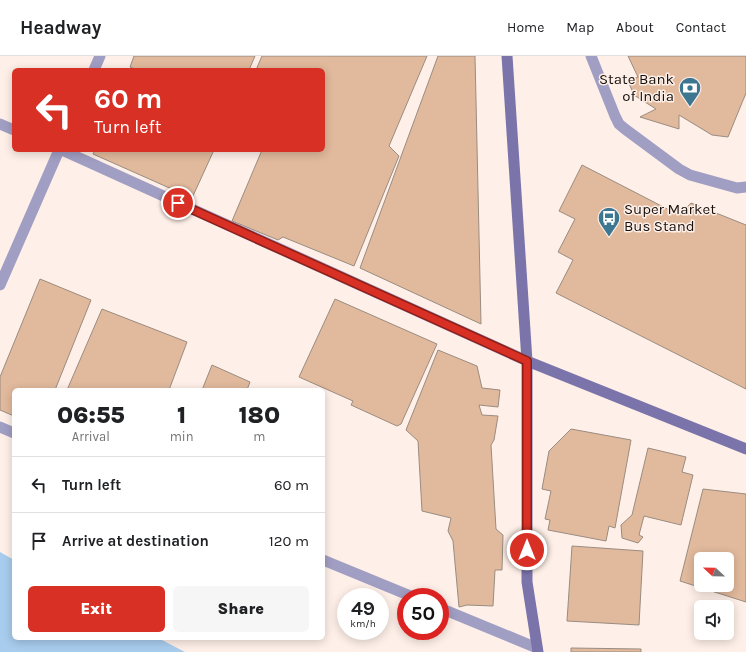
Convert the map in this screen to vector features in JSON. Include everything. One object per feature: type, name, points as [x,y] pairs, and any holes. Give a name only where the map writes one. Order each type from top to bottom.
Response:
[{"type":"main road","points":[[507,56],[527,361],[527,582],[538,650]]},
{"type":"main road","points":[[527,361],[746,450]]},
{"type":"street","points":[[95,68],[100,56]]},
{"type":"street","points":[[591,56],[615,116],[625,129],[690,176],[737,188],[746,187]]},
{"type":"street","points":[[0,124],[12,129]]},
{"type":"street","points":[[0,285],[59,152]]},
{"type":"street","points":[[64,152],[527,361]]},
{"type":"street","points":[[0,427],[12,432]]},
{"type":"street","points":[[325,561],[397,590]]},
{"type":"street","points":[[449,612],[538,650]]},
{"type":"water","points":[[0,552],[12,559],[12,640],[162,640],[185,652],[0,652]]},
{"type":"building","points":[[134,56],[255,56],[250,68],[130,67]]},
{"type":"building","points":[[262,56],[427,56],[389,146],[399,156],[354,266],[283,237],[278,240],[232,221],[261,152],[325,152],[325,68],[257,68]]},
{"type":"building","points":[[438,56],[475,56],[481,324],[360,268]]},
{"type":"building","points":[[628,56],[746,56],[746,93],[728,137],[712,135],[679,115],[679,129],[640,117],[656,109],[634,95],[628,81],[638,77]]},
{"type":"building","points":[[94,152],[213,152],[192,198],[93,154]]},
{"type":"building","points":[[582,165],[679,215],[691,203],[746,225],[746,389],[556,293],[573,260],[558,252],[575,219],[559,211]]},
{"type":"building","points":[[40,279],[91,300],[56,388],[12,388],[12,415],[0,410],[0,377]]},
{"type":"building","points":[[335,299],[437,344],[401,424],[397,426],[351,405],[353,401],[299,377]]},
{"type":"building","points":[[102,309],[187,342],[170,388],[68,388]]},
{"type":"building","points":[[438,350],[477,366],[482,388],[500,390],[498,407],[479,405],[482,415],[498,416],[494,440],[491,445],[496,529],[503,535],[502,570],[495,570],[493,606],[467,605],[459,607],[453,541],[448,531],[451,518],[422,511],[418,441],[406,430]]},
{"type":"building","points":[[212,365],[250,382],[248,388],[203,388]]},
{"type":"building","points":[[571,429],[631,440],[615,528],[609,526],[606,541],[548,530],[550,520],[545,519],[551,491],[542,489],[549,451]]},
{"type":"building","points":[[648,448],[686,457],[682,472],[693,475],[681,525],[644,516],[639,535],[643,537],[638,543],[622,538],[621,525],[632,515]]},
{"type":"building","points":[[703,489],[746,494],[746,602],[715,592],[734,592],[734,552],[694,552],[694,585],[680,581]]},
{"type":"building","points":[[572,546],[643,551],[639,625],[567,621]]},
{"type":"building","points":[[571,648],[641,649],[641,652],[571,652]]},
{"type":"place","name":"State Bank of India","points":[[690,108]]},
{"type":"place","name":"Super Market Bus Stand","points":[[609,238]]},
{"type":"route","points":[[178,203],[527,361],[527,550]]}]
